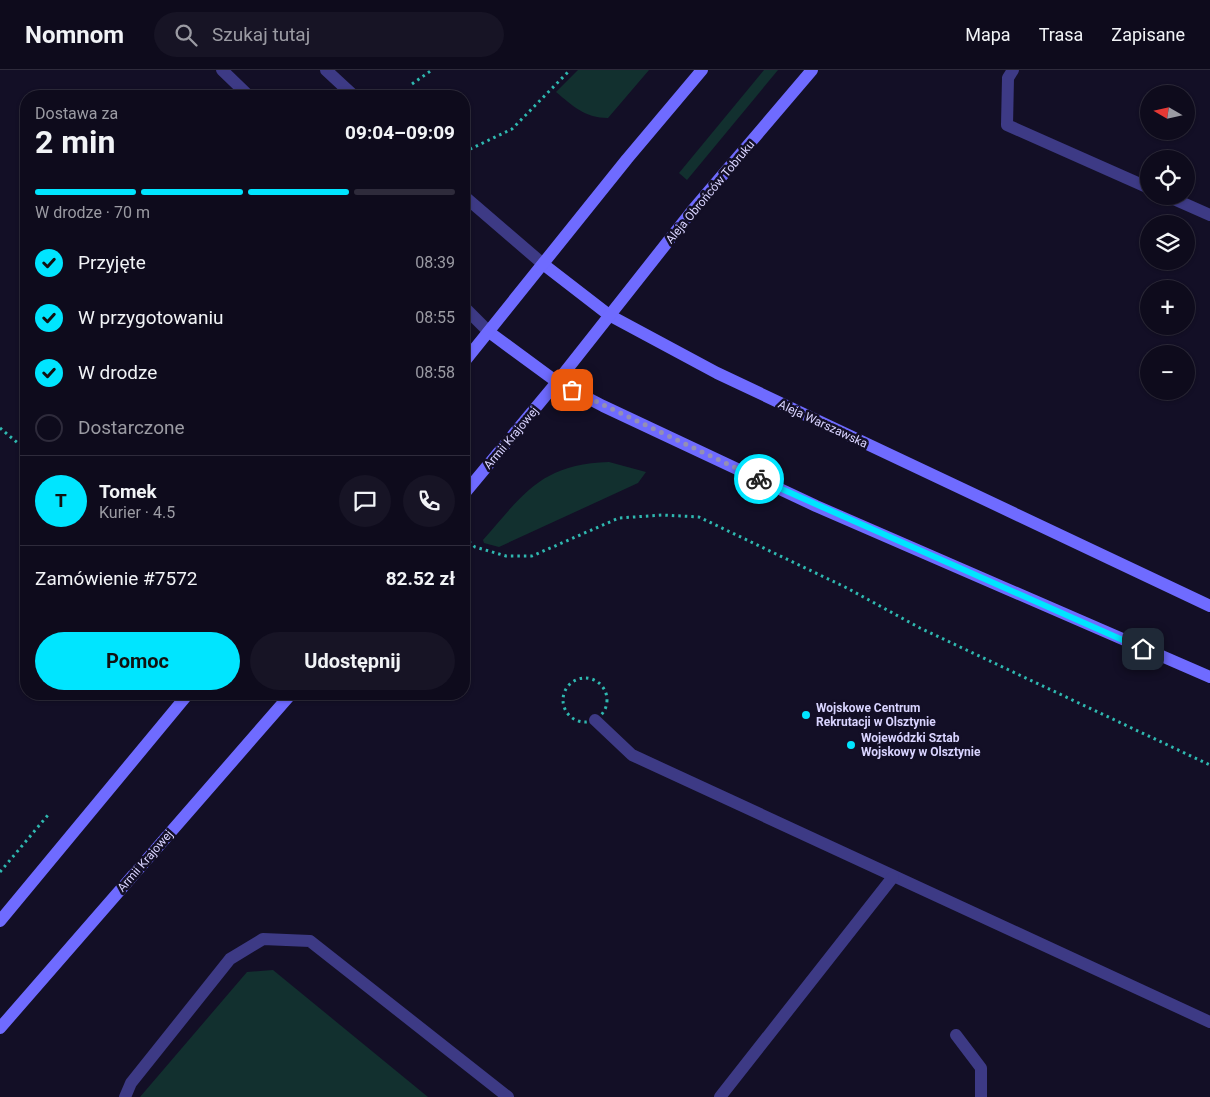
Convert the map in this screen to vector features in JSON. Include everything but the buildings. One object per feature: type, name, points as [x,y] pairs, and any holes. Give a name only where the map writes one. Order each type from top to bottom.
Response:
[{"type":"main road","points":[[470,354],[702,70]]},
{"type":"main road","name":"Aleja Obrońców Tobruku","points":[[557,382],[692,211],[812,70]]},
{"type":"main road","name":"Aleja Warszawska","points":[[543,264],[610,315],[745,387],[1210,606]]},
{"type":"main road","points":[[488,332],[557,382],[603,406],[816,506],[1210,678]]},
{"type":"main road","name":"Armii Krajowej","points":[[470,487],[557,382]]},
{"type":"main road","points":[[0,921],[183,700]]},
{"type":"main road","name":"Armii Krajowej","points":[[0,1028],[286,700]]},
{"type":"street","points":[[222,70],[243,90]]},
{"type":"street","points":[[326,70],[348,90]]},
{"type":"street","points":[[1013,70],[1008,78],[1007,125],[1140,184]]},
{"type":"street","name":"Aleja Warszawska","points":[[470,201],[543,264]]},
{"type":"street","points":[[1187,205],[1210,215]]},
{"type":"street","points":[[470,313],[488,332]]},
{"type":"street","points":[[595,720],[632,755],[1210,1022]]},
{"type":"street","points":[[720,1097],[893,877]]},
{"type":"street","points":[[125,1097],[132,1083],[230,959],[263,939],[310,941],[508,1097]]},
{"type":"street","points":[[956,1035],[981,1068],[981,1097]]},
{"type":"path","points":[[412,84],[432,70]]},
{"type":"path","points":[[470,149],[512,129],[570,70]]},
{"type":"path","points":[[0,428],[20,445]]},
{"type":"path","points":[[470,543],[475,548],[506,556],[532,556],[619,518],[663,515],[699,517],[847,588],[929,633],[1210,765]]},
{"type":"green space","points":[[578,70],[649,70],[608,118],[586,113],[556,92]]},
{"type":"green space","points":[[764,70],[778,70],[687,180],[679,173]]},
{"type":"green space","points":[[609,462],[646,472],[638,483],[499,547],[484,543],[483,540],[511,508],[536,484],[550,475],[567,468]]},
{"type":"green space","points":[[273,970],[428,1097],[140,1097],[247,972]]},
{"type":"way so far","points":[[572,390],[759,479]]},
{"type":"place","name":"Wojskowe Centrum Rekrutacji w Olsztynie","points":[[806,715]]},
{"type":"place","name":"Wojewódzki Sztab Wojskowy w Olsztynie","points":[[851,745]]},
{"type":"route","points":[[759,479],[816,506],[1143,649]]}]
